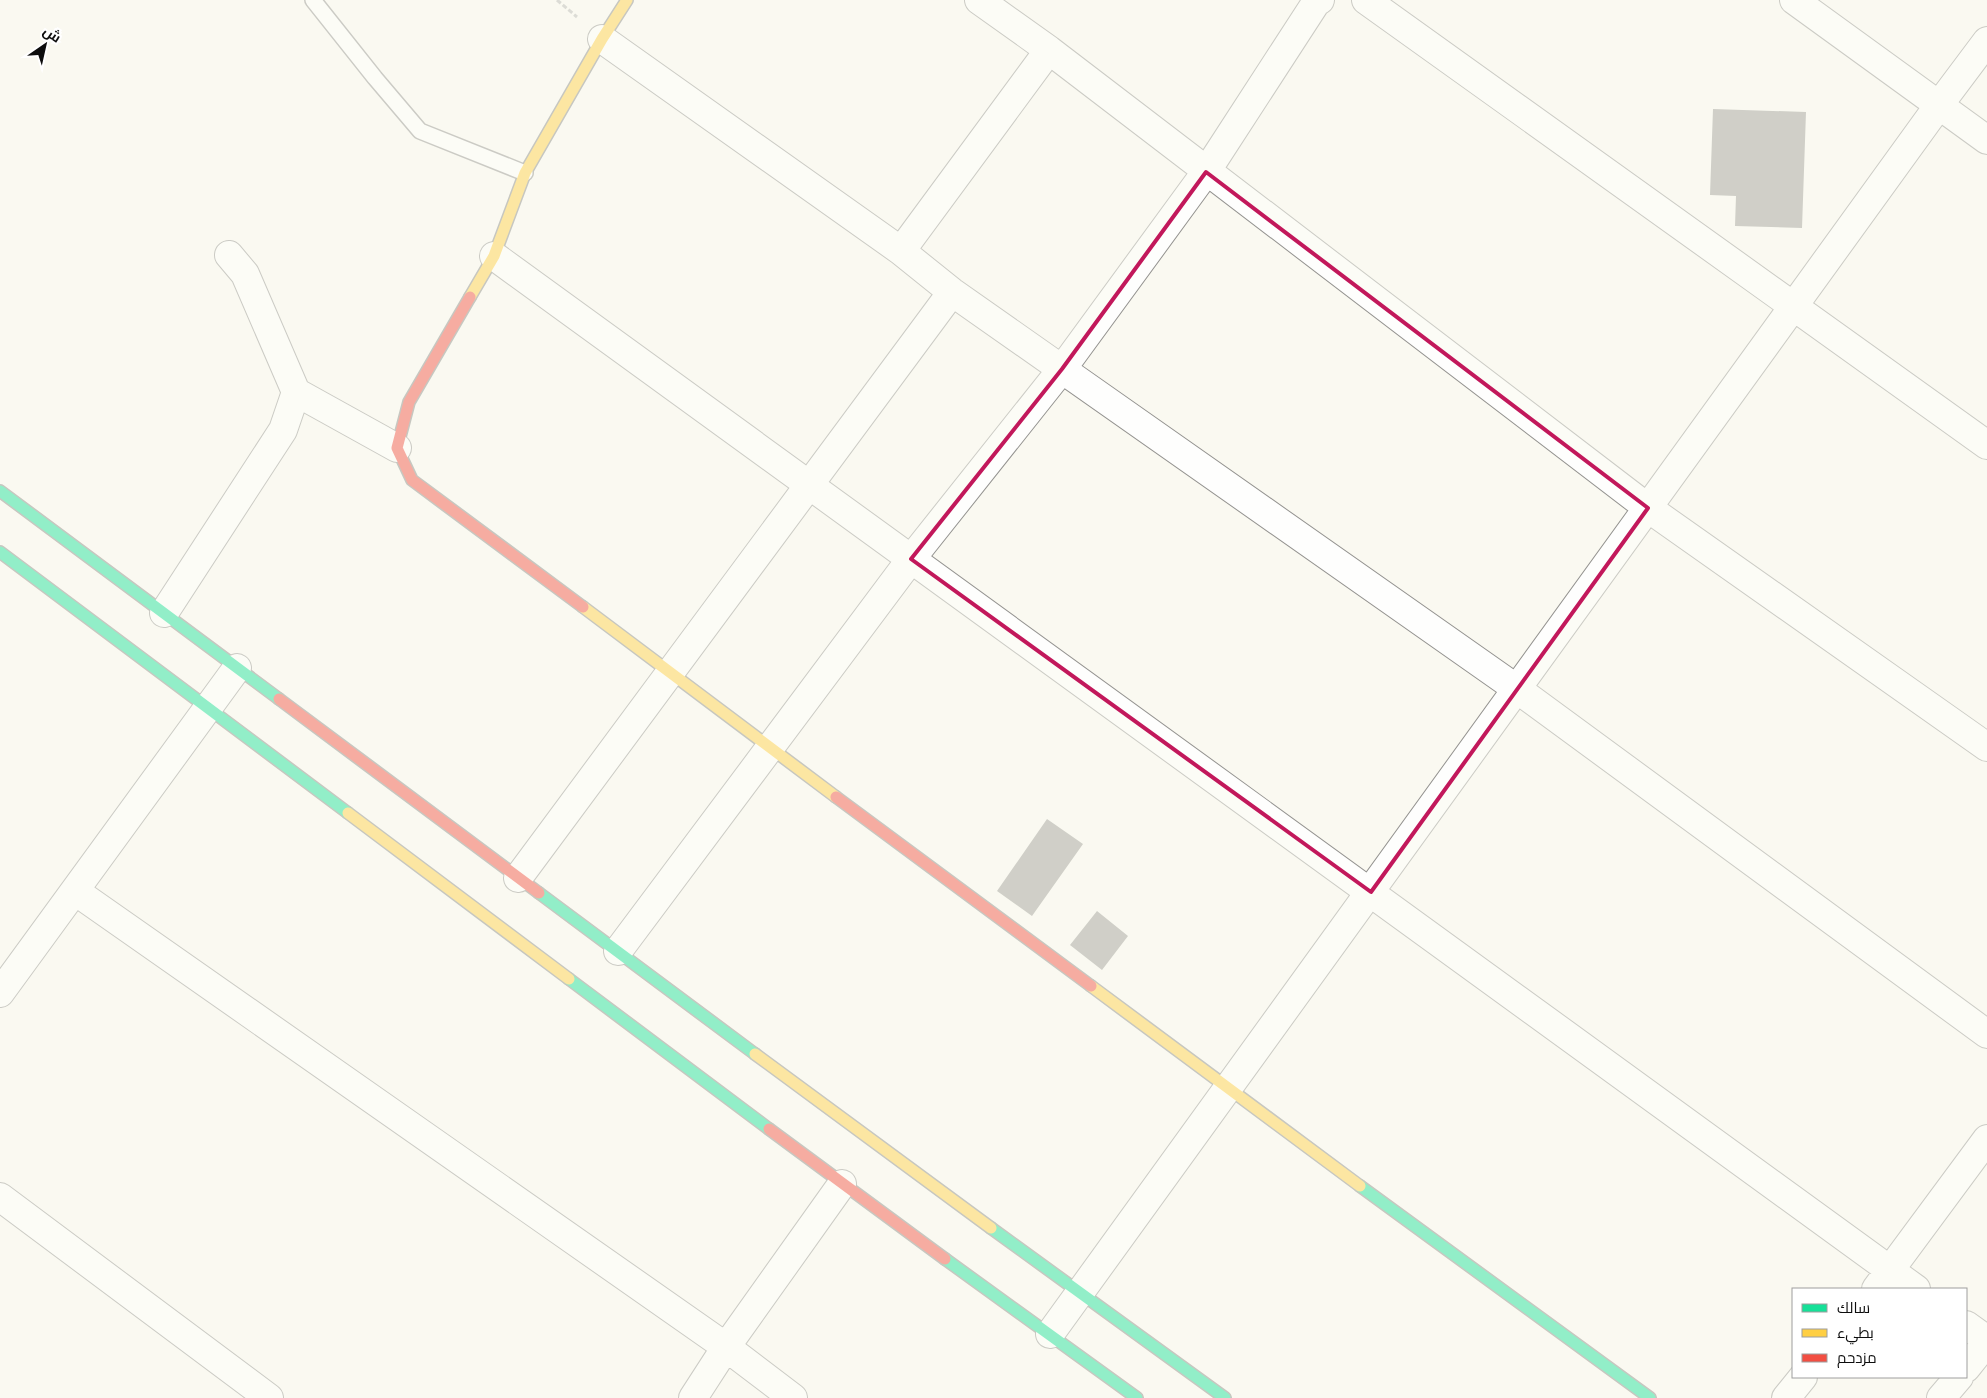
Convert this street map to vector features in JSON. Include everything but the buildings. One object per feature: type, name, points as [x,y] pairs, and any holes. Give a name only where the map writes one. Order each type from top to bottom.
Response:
[{"type":"street","points":[[397,448],[409,402],[494,256],[525,173],[602,39],[627,0]]},
{"type":"street","points":[[980,0],[1049,50],[1206,172],[1648,508],[1987,746]]},
{"type":"street","points":[[618,952],[911,559],[1062,368],[1206,172],[1320,0]]},
{"type":"street","points":[[1366,0],[1987,445]]},
{"type":"street","points":[[1794,0],[1987,140]]},
{"type":"street","points":[[602,39],[901,251],[952,292],[1517,689],[1987,1034]]},
{"type":"street","points":[[1050,1334],[1987,41]]},
{"type":"street","points":[[901,251],[1049,50]]},
{"type":"street","points":[[229,255],[245,274],[296,392],[397,448],[412,480],[1228,1089],[1650,1398]]},
{"type":"street","points":[[494,256],[1371,892],[1883,1280],[1912,1288]]},
{"type":"street","points":[[518,878],[952,292]]},
{"type":"street","points":[[164,613],[283,430],[296,392]]},
{"type":"street","points":[[0,490],[518,878],[1079,1293],[1225,1398]]},
{"type":"street","points":[[0,552],[842,1184],[1137,1398]]},
{"type":"street","points":[[2,987],[75,891],[238,668]]},
{"type":"street","points":[[75,891],[726,1347],[793,1398]]},
{"type":"street","points":[[1883,1280],[1987,1139]]},
{"type":"street","points":[[693,1398],[726,1347],[842,1184]]},
{"type":"street","points":[[0,1197],[269,1398]]},
{"type":"street","points":[[1967,1326],[1987,1341],[1967,1367]]},
{"type":"street","points":[[1786,1398],[1802,1378]]},
{"type":"street","points":[[1941,1398],[1958,1378]]},
{"type":"lane","points":[[313,0],[420,131],[525,173]]},
{"type":"highlighted area","points":[[1206,172],[1648,508],[1371,892],[911,559],[1062,369]]},
{"type":"traffic: fast","points":[[0,491],[279,699]]},
{"type":"traffic: fast","points":[[0,552],[348,813]]},
{"type":"traffic: fast","points":[[539,893],[755,1054]]},
{"type":"traffic: fast","points":[[569,979],[769,1129]]},
{"type":"traffic: fast","points":[[1360,1186],[1650,1398]]},
{"type":"traffic: fast","points":[[991,1228],[1225,1398]]},
{"type":"traffic: fast","points":[[945,1259],[1137,1398]]},
{"type":"traffic: slow","points":[[470,297],[494,256],[525,173],[602,39],[627,0]]},
{"type":"traffic: slow","points":[[583,607],[836,797]]},
{"type":"traffic: slow","points":[[348,813],[569,979]]},
{"type":"traffic: slow","points":[[1091,986],[1360,1186]]},
{"type":"traffic: slow","points":[[755,1054],[991,1228]]},
{"type":"traffic: jam","points":[[470,297],[409,402],[397,448],[412,480],[583,607]]},
{"type":"traffic: jam","points":[[279,699],[539,893]]},
{"type":"traffic: jam","points":[[836,797],[1091,986]]},
{"type":"traffic: jam","points":[[769,1129],[945,1259]]}]
